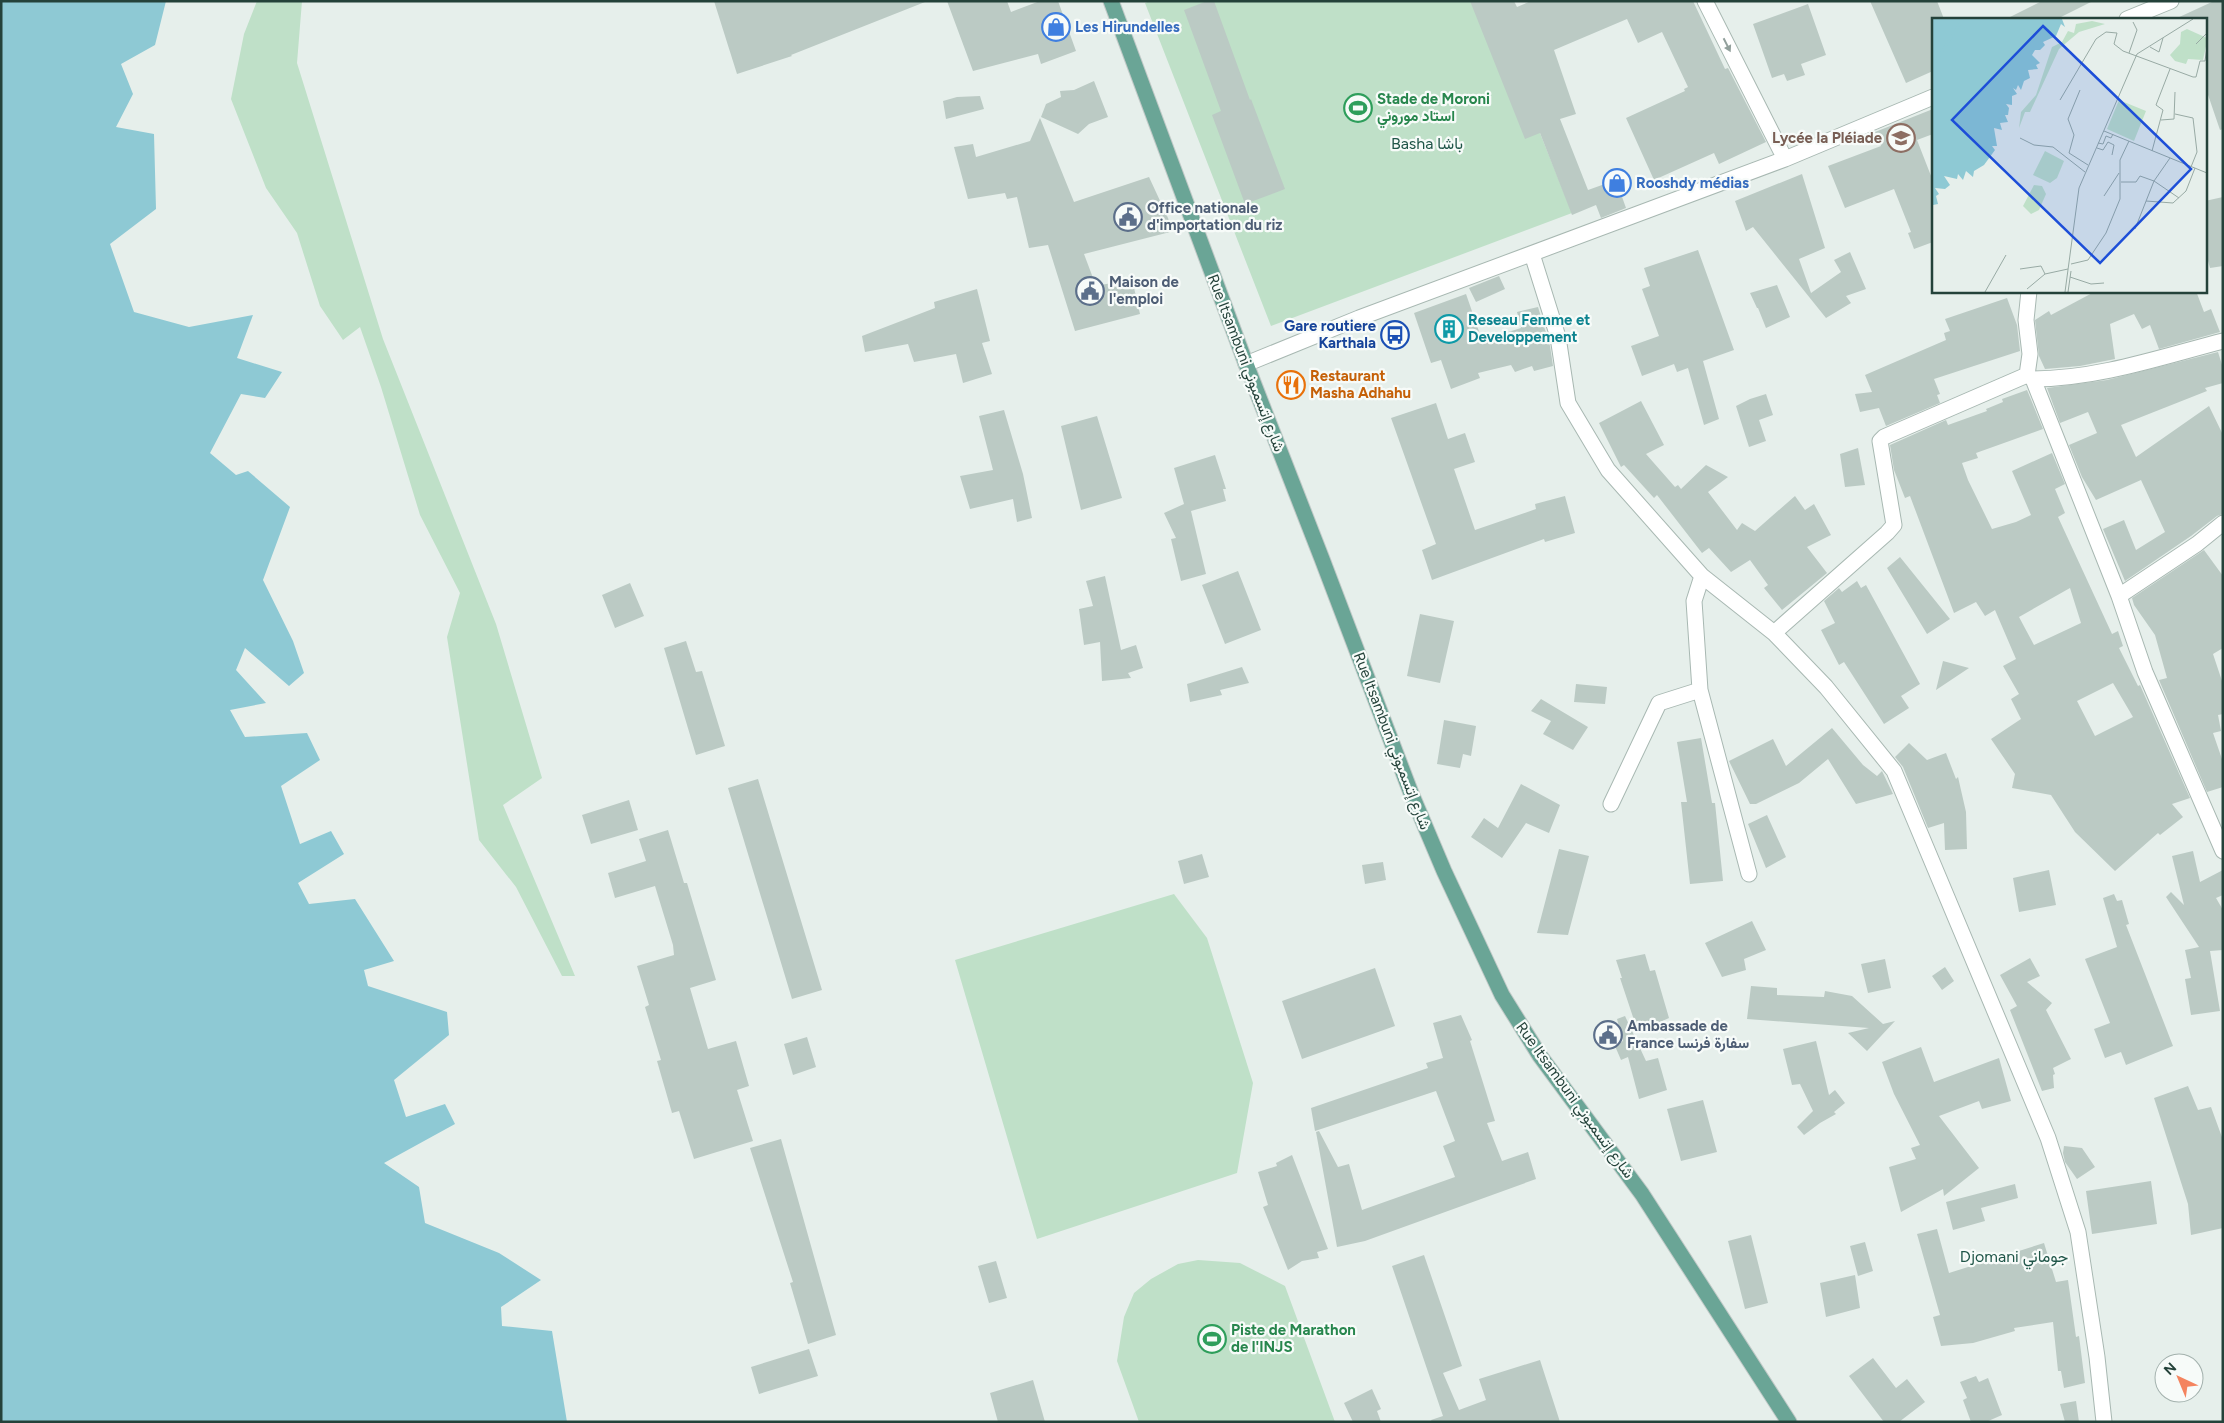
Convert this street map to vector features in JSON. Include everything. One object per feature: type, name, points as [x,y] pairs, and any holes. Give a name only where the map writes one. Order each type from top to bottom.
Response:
[{"type":"main road","name":"Rue Itsambuni شارع إتسمبوني","points":[[1111,1],[1246,364],[1322,559],[1410,794],[1502,995],[1540,1056],[1642,1194],[1789,1422]]},
{"type":"street","points":[[1704,1],[1785,159]]},
{"type":"street","points":[[2129,18],[2171,1]]},
{"type":"street","points":[[1246,364],[1359,318],[1785,159],[1932,97]]},
{"type":"street","points":[[1532,254],[1558,337],[1568,404],[1608,470],[1702,576],[1774,633],[1826,688],[1894,771],[2048,1138],[2078,1232],[2097,1357],[2104,1422]]},
{"type":"street","points":[[2029,292],[2026,320],[2030,354],[2030,377],[2119,596],[2145,672],[2223,851]]},
{"type":"street","points":[[1774,633],[1887,533],[1894,524],[1880,441],[1884,438],[2030,377],[2050,379],[2123,367],[2223,341]]},
{"type":"street","points":[[2119,596],[2197,544],[2223,523]]},
{"type":"street","points":[[1702,576],[1694,601],[1700,690],[1749,874]]},
{"type":"street","points":[[1611,804],[1659,703],[1700,690]]},
{"type":"green space","points":[[257,1],[302,1],[297,63],[383,339],[496,624],[542,778],[503,805],[575,976],[562,976],[516,887],[479,840],[447,637],[460,593],[420,515],[381,387],[360,327],[343,340],[320,306],[297,233],[266,188],[231,99],[244,34]]},
{"type":"green space","name":"Stade de Moroni استاد موروني","points":[[1150,1],[1487,1],[1572,213],[1271,326],[1145,3]]},
{"type":"green space","points":[[1174,894],[1207,938],[1253,1083],[1237,1173],[1037,1239],[955,960]]},
{"type":"green space","name":"Piste de Marathon de l'INJS","points":[[1198,1260],[1240,1263],[1285,1286],[1335,1422],[1139,1422],[1117,1361],[1124,1317],[1134,1293],[1151,1279],[1178,1264]]},
{"type":"water","points":[[1,1],[166,1],[155,45],[121,64],[133,94],[116,127],[154,134],[156,209],[110,244],[134,312],[189,327],[253,315],[237,358],[282,372],[265,398],[241,394],[210,453],[236,475],[248,471],[290,507],[263,580],[293,641],[304,673],[289,686],[245,648],[236,670],[266,703],[230,710],[245,737],[307,733],[320,760],[281,786],[300,844],[331,831],[344,854],[298,883],[309,904],[355,899],[394,961],[364,970],[368,986],[447,1012],[449,1035],[394,1080],[406,1117],[445,1104],[455,1124],[384,1163],[419,1187],[425,1223],[499,1253],[541,1280],[501,1307],[502,1326],[552,1331],[567,1422],[1,1422]]},
{"type":"building","points":[[714,1],[925,2],[792,56],[737,74]]},
{"type":"building","points":[[947,1],[1007,1],[1011,12],[1040,1],[1058,1],[1076,51],[1041,64],[1038,54],[973,71]]},
{"type":"building","points":[[1207,1],[1214,1],[1285,189],[1245,204],[1212,115],[1221,111],[1184,10]]},
{"type":"building","points":[[1470,1],[1514,1],[1517,7],[1531,1],[1693,1],[1725,69],[1728,68],[1766,142],[1719,164],[1714,153],[1654,180],[1626,118],[1685,91],[1684,89],[1688,87],[1662,32],[1638,43],[1627,19],[1554,50],[1576,114],[1560,119],[1588,190],[1616,180],[1626,208],[1601,218],[1596,205],[1572,215],[1540,133],[1525,139]]},
{"type":"building","points":[[1870,1],[1937,1],[1944,18],[1932,18],[1932,71],[1906,83]]},
{"type":"building","points":[[2042,1],[2093,1],[2059,18],[2008,18]]},
{"type":"building","points":[[2214,1],[2223,1],[2223,129],[2220,130],[2206,89],[2206,18],[2177,18]]},
{"type":"building","points":[[1808,4],[1826,55],[1801,64],[1805,75],[1787,81],[1784,74],[1772,78],[1753,24]]},
{"type":"building","points":[[1094,81],[1108,117],[1089,124],[1078,134],[1041,117],[1046,104],[1061,97],[1060,91],[1074,90]]},
{"type":"building","points":[[980,96],[984,109],[946,119],[943,101],[957,97]]},
{"type":"building","points":[[1932,109],[1932,134],[1917,140],[1932,178],[1932,242],[1914,249],[1908,233],[1911,232],[1894,189],[1845,208],[1828,166],[1881,146],[1875,132]]},
{"type":"building","points":[[1040,118],[1074,202],[1149,177],[1174,231],[1084,254],[1096,286],[1132,279],[1140,314],[1075,331],[1048,245],[1029,248],[1017,197],[1007,199],[1005,193],[968,199],[954,147],[973,144],[976,157],[1030,141]]},
{"type":"building","points":[[1802,174],[1825,248],[1799,259],[1811,293],[1841,272],[1834,260],[1850,252],[1866,289],[1846,296],[1851,303],[1826,318],[1753,227],[1746,231],[1735,201]]},
{"type":"building","points":[[2223,197],[2223,266],[2210,268],[2206,254],[2206,201]]},
{"type":"building","points":[[1698,250],[1734,350],[1703,361],[1719,419],[1704,425],[1688,368],[1677,372],[1674,364],[1642,376],[1631,346],[1659,336],[1642,289],[1650,286],[1644,268]]},
{"type":"building","points":[[1499,276],[1505,289],[1476,302],[1469,288]]},
{"type":"building","points":[[1777,285],[1790,317],[1766,328],[1750,293]]},
{"type":"building","points":[[977,289],[990,341],[982,343],[992,374],[963,383],[956,354],[914,362],[908,344],[865,352],[862,336],[935,308],[934,302]]},
{"type":"building","points":[[2094,292],[2196,292],[2204,312],[2211,309],[2220,332],[2159,349],[2150,325],[2142,329],[2134,314],[2110,324],[2115,359],[2080,366],[2045,369],[2039,356],[2035,320],[2049,311],[2051,315]]},
{"type":"building","points":[[1466,294],[1482,340],[1521,328],[1517,312],[1538,307],[1550,346],[1553,366],[1534,371],[1532,366],[1515,372],[1511,365],[1478,373],[1480,378],[1451,389],[1441,360],[1431,363],[1414,313]]},
{"type":"building","points":[[2007,298],[2017,325],[2020,351],[1934,379],[1940,394],[1937,395],[1940,403],[1886,426],[1879,408],[1860,412],[1855,394],[1872,392],[1865,375],[1946,340],[1944,333],[1950,331],[1945,319]]},
{"type":"building","points":[[2218,352],[2223,368],[2223,383],[2205,388],[2207,391],[2121,425],[2136,457],[2209,406],[2223,435],[2223,514],[2217,516],[2125,581],[2103,529],[2124,520],[2136,550],[2165,532],[2141,480],[2096,500],[2082,477],[2069,445],[2097,433],[2088,412],[2060,423],[2047,388],[2107,380]]},
{"type":"building","points":[[2027,390],[2043,429],[1976,453],[1978,458],[1962,463],[1968,480],[1992,529],[2016,522],[2031,515],[2012,471],[2052,453],[2065,484],[2055,489],[2065,513],[2058,517],[2112,634],[2118,631],[2123,646],[2119,648],[2138,686],[2140,685],[2190,798],[2172,804],[2183,817],[2160,835],[2158,833],[2115,871],[2075,832],[2051,795],[2012,788],[2015,774],[1991,739],[2021,719],[2011,699],[2019,694],[2003,666],[2016,659],[1995,610],[1985,616],[1976,602],[1954,613],[1910,496],[1905,498],[1894,470],[1890,445],[1946,420],[1948,425],[1987,411],[1986,409],[2003,402],[2002,399]],"holes":[[[2070,588],[2081,623],[2034,645],[2019,617]],[[2113,683],[2133,717],[2095,736],[2077,701]]]},
{"type":"building","points":[[1766,394],[1773,415],[1759,420],[1766,441],[1749,447],[1736,406]]},
{"type":"building","points":[[1641,401],[1664,445],[1646,454],[1675,487],[1678,485],[1681,489],[1706,465],[1728,477],[1708,492],[1737,530],[1742,523],[1755,531],[1795,496],[1805,510],[1814,504],[1831,535],[1807,547],[1827,573],[1782,610],[1764,588],[1768,585],[1750,560],[1731,572],[1709,548],[1702,553],[1657,495],[1654,498],[1624,465],[1621,467],[1599,423]]},
{"type":"building","points":[[1436,403],[1448,439],[1465,433],[1475,462],[1454,469],[1475,530],[1536,509],[1535,504],[1565,496],[1575,533],[1545,542],[1544,539],[1432,580],[1422,550],[1436,544],[1391,418]]},
{"type":"building","points":[[1004,410],[1023,474],[1032,518],[1017,522],[1013,499],[970,509],[960,476],[993,470],[979,416]]},
{"type":"building","points":[[1097,416],[1122,498],[1081,510],[1061,426]]},
{"type":"building","points":[[1858,448],[1865,485],[1845,487],[1840,454]]},
{"type":"building","points":[[1215,455],[1226,489],[1223,489],[1226,501],[1191,511],[1206,574],[1181,581],[1171,539],[1176,538],[1164,513],[1184,504],[1174,468]]},
{"type":"building","points":[[2204,550],[2223,576],[2223,648],[2213,654],[2223,684],[2223,714],[2218,715],[2221,731],[2213,733],[2223,762],[2223,787],[2207,792],[2159,680],[2167,678],[2155,635],[2134,605],[2132,598]]},
{"type":"building","points":[[1900,557],[1950,619],[1927,634],[1887,568]]},
{"type":"building","points":[[1238,571],[1261,630],[1225,644],[1202,585]]},
{"type":"building","points":[[1105,576],[1121,650],[1136,645],[1143,668],[1128,673],[1131,678],[1102,681],[1100,642],[1084,645],[1079,609],[1093,606],[1086,581]]},
{"type":"building","points":[[1857,581],[1861,588],[1866,585],[1920,684],[1901,696],[1909,708],[1884,724],[1844,662],[1839,665],[1821,630],[1835,623],[1824,601],[1839,588],[1842,592]]},
{"type":"building","points":[[630,583],[644,616],[615,628],[602,595]]},
{"type":"building","points":[[1420,614],[1454,621],[1440,683],[1407,676]]},
{"type":"building","points":[[686,641],[696,672],[702,671],[725,746],[696,755],[664,648]]},
{"type":"building","points":[[1943,661],[1969,668],[1936,690]]},
{"type":"building","points":[[1242,667],[1249,683],[1220,690],[1222,695],[1190,702],[1187,684]]},
{"type":"building","points":[[1576,684],[1607,687],[1605,704],[1574,702]]},
{"type":"building","points":[[1541,699],[1588,727],[1573,750],[1543,734],[1551,721],[1531,711]]},
{"type":"building","points":[[1444,720],[1476,726],[1471,756],[1463,754],[1460,768],[1437,764]]},
{"type":"building","points":[[1832,728],[1863,765],[1877,776],[1882,771],[1893,794],[1856,804],[1828,759],[1799,783],[1756,804],[1750,804],[1729,761],[1773,739],[1786,766]]},
{"type":"building","points":[[1701,738],[1712,803],[1715,803],[1723,881],[1690,884],[1681,802],[1687,802],[1677,742]]},
{"type":"building","points":[[1909,743],[1927,760],[1946,753],[1956,779],[1958,777],[1966,812],[1967,849],[1945,850],[1944,823],[1928,828],[1903,767],[1895,757]]},
{"type":"building","points":[[758,779],[822,990],[792,999],[728,788]]},
{"type":"building","points":[[1521,784],[1560,805],[1549,833],[1526,823],[1502,858],[1471,837],[1484,818],[1498,828]]},
{"type":"building","points":[[629,800],[638,830],[591,844],[582,815]]},
{"type":"building","points":[[1767,815],[1786,857],[1766,868],[1748,824]]},
{"type":"building","points":[[668,830],[684,883],[687,883],[716,980],[690,988],[708,1049],[736,1041],[749,1086],[737,1090],[753,1141],[694,1159],[679,1111],[672,1113],[657,1061],[661,1060],[645,1007],[649,1005],[637,966],[674,955],[673,945],[655,886],[615,898],[608,873],[646,861],[639,839]]},
{"type":"building","points":[[1559,849],[1589,856],[1568,935],[1537,933]]},
{"type":"building","points":[[2193,851],[2200,882],[2223,870],[2223,895],[2216,898],[2223,910],[2223,950],[2210,951],[2220,1011],[2191,1015],[2185,979],[2191,978],[2185,950],[2199,947],[2166,897],[2171,892],[2184,905],[2172,856]]},
{"type":"building","points":[[1202,854],[1209,877],[1184,884],[1178,861]]},
{"type":"building","points":[[1383,862],[1386,880],[1365,884],[1362,865]]},
{"type":"building","points":[[2049,870],[2056,905],[2019,912],[2013,878]]},
{"type":"building","points":[[2114,894],[2117,901],[2122,900],[2129,924],[2126,925],[2173,1046],[2126,1065],[2121,1052],[2105,1058],[2094,1029],[2110,1023],[2085,959],[2117,947],[2103,898]]},
{"type":"building","points":[[1752,921],[1766,950],[1744,959],[1746,970],[1722,977],[1705,943]]},
{"type":"building","points":[[1645,954],[1650,971],[1655,970],[1669,1018],[1638,1032],[1616,960]]},
{"type":"building","points":[[2030,958],[2040,976],[2027,982],[2052,1003],[2046,1010],[2071,1059],[2053,1068],[2055,1074],[2053,1075],[2054,1088],[2042,1091],[2010,1010],[2017,1006],[2000,975]]},
{"type":"building","points":[[1885,959],[1891,988],[1868,993],[1861,964]]},
{"type":"building","points":[[1945,967],[1954,981],[1942,990],[1932,976]]},
{"type":"building","points":[[1375,968],[1395,1026],[1302,1059],[1282,1001]]},
{"type":"building","points":[[1751,986],[1777,988],[1777,995],[1824,997],[1825,991],[1852,996],[1883,1024],[1895,1021],[1867,1051],[1848,1033],[1869,1028],[1747,1019]]},
{"type":"building","points":[[1461,1015],[1472,1040],[1470,1041],[1495,1121],[1487,1123],[1502,1161],[1528,1152],[1536,1179],[1365,1241],[1337,1247],[1316,1132],[1319,1131],[1338,1167],[1349,1164],[1362,1210],[1455,1177],[1443,1146],[1455,1141],[1436,1091],[1315,1131],[1311,1108],[1428,1068],[1426,1063],[1443,1058],[1433,1023]]},
{"type":"building","points":[[1625,1016],[1646,1061],[1658,1058],[1667,1090],[1639,1099],[1628,1057],[1621,1060],[1615,1046],[1623,1041],[1617,1019]]},
{"type":"building","points":[[807,1037],[816,1067],[793,1075],[784,1044]]},
{"type":"building","points":[[1816,1041],[1829,1095],[1835,1090],[1845,1103],[1834,1112],[1836,1114],[1804,1135],[1797,1127],[1813,1111],[1800,1084],[1792,1085],[1783,1049]]},
{"type":"building","points":[[1921,1047],[1934,1082],[1999,1058],[2011,1101],[1982,1109],[1979,1101],[1939,1116],[1979,1168],[1944,1196],[1943,1189],[1901,1212],[1889,1167],[1916,1159],[1911,1148],[1920,1145],[1894,1094],[1882,1062]]},
{"type":"building","points":[[2188,1086],[2198,1110],[2211,1107],[2223,1140],[2223,1228],[2191,1235],[2188,1204],[2154,1098]]},
{"type":"building","points":[[1703,1100],[1717,1152],[1681,1161],[1667,1109]]},
{"type":"building","points":[[781,1139],[836,1335],[808,1344],[790,1283],[793,1282],[750,1148]]},
{"type":"building","points":[[2064,1146],[2082,1148],[2095,1167],[2077,1179],[2065,1162]]},
{"type":"building","points":[[1292,1155],[1328,1249],[1317,1252],[1319,1258],[1302,1261],[1288,1270],[1263,1207],[1268,1205],[1258,1172],[1277,1166],[1276,1163]]},
{"type":"building","points":[[2151,1181],[2157,1224],[2092,1234],[2086,1191]]},
{"type":"building","points":[[2015,1184],[2018,1198],[1981,1208],[1985,1221],[1953,1230],[1946,1202]]},
{"type":"building","points":[[1937,1229],[1949,1273],[2044,1243],[2056,1282],[2068,1280],[2076,1337],[2079,1336],[2085,1383],[2064,1388],[2061,1371],[2058,1371],[2053,1322],[2014,1328],[2015,1331],[1973,1343],[1941,1346],[1933,1317],[1940,1315],[1917,1234]]},
{"type":"building","points":[[1751,1235],[1768,1303],[1745,1309],[1728,1241]]},
{"type":"building","points":[[1865,1242],[1873,1271],[1858,1276],[1850,1246]]},
{"type":"building","points":[[1424,1255],[1462,1366],[1443,1373],[1459,1410],[1486,1400],[1479,1379],[1540,1360],[1560,1422],[1432,1422],[1431,1420],[1443,1416],[1392,1266]]},
{"type":"building","points":[[996,1261],[1007,1298],[989,1303],[978,1266]]},
{"type":"building","points":[[1855,1275],[1860,1308],[1826,1317],[1820,1283]]},
{"type":"building","points":[[809,1349],[818,1376],[759,1394],[751,1367]]},
{"type":"building","points":[[1873,1358],[1896,1388],[1907,1379],[1925,1402],[1899,1422],[1884,1422],[1849,1376]]},
{"type":"building","points":[[1976,1376],[1979,1382],[1988,1378],[2002,1415],[1986,1422],[1971,1422],[1963,1400],[1967,1398],[1960,1382]]},
{"type":"building","points":[[1033,1380],[1045,1422],[998,1422],[990,1393]]},
{"type":"building","points":[[1372,1389],[1381,1409],[1377,1411],[1381,1422],[1353,1422],[1344,1403]]},
{"type":"building","points":[[2076,1401],[2079,1422],[2065,1422],[2060,1404]]},
{"type":"place","name":"Les Hirundelles","points":[[1056,27]]},
{"type":"place","name":"Stade de Moroni استاد موروني","points":[[1358,108]]},
{"type":"place","name":"Lycée la Pléiade","points":[[1901,138]]},
{"type":"place","name":"Rooshdy médias","points":[[1617,183]]},
{"type":"place","name":"Office nationale d'importation du riz","points":[[1128,217]]},
{"type":"place","name":"Maison de l'emploi","points":[[1090,291]]},
{"type":"place","name":"Reseau Femme et Developpement","points":[[1449,329]]},
{"type":"place","name":"Gare routiere Karthala","points":[[1395,335]]},
{"type":"place","name":"Restaurant Masha Adhahu","points":[[1291,385]]},
{"type":"place","name":"Ambassade de France سفارة فرنسا","points":[[1608,1035]]},
{"type":"place","name":"Piste de Marathon de l'INJS","points":[[1212,1339]]},
{"type":"district","name":"Basha باشا","points":[[1427,143]]},
{"type":"district","name":"Djomani جوماني","points":[[2014,1256]]}]
